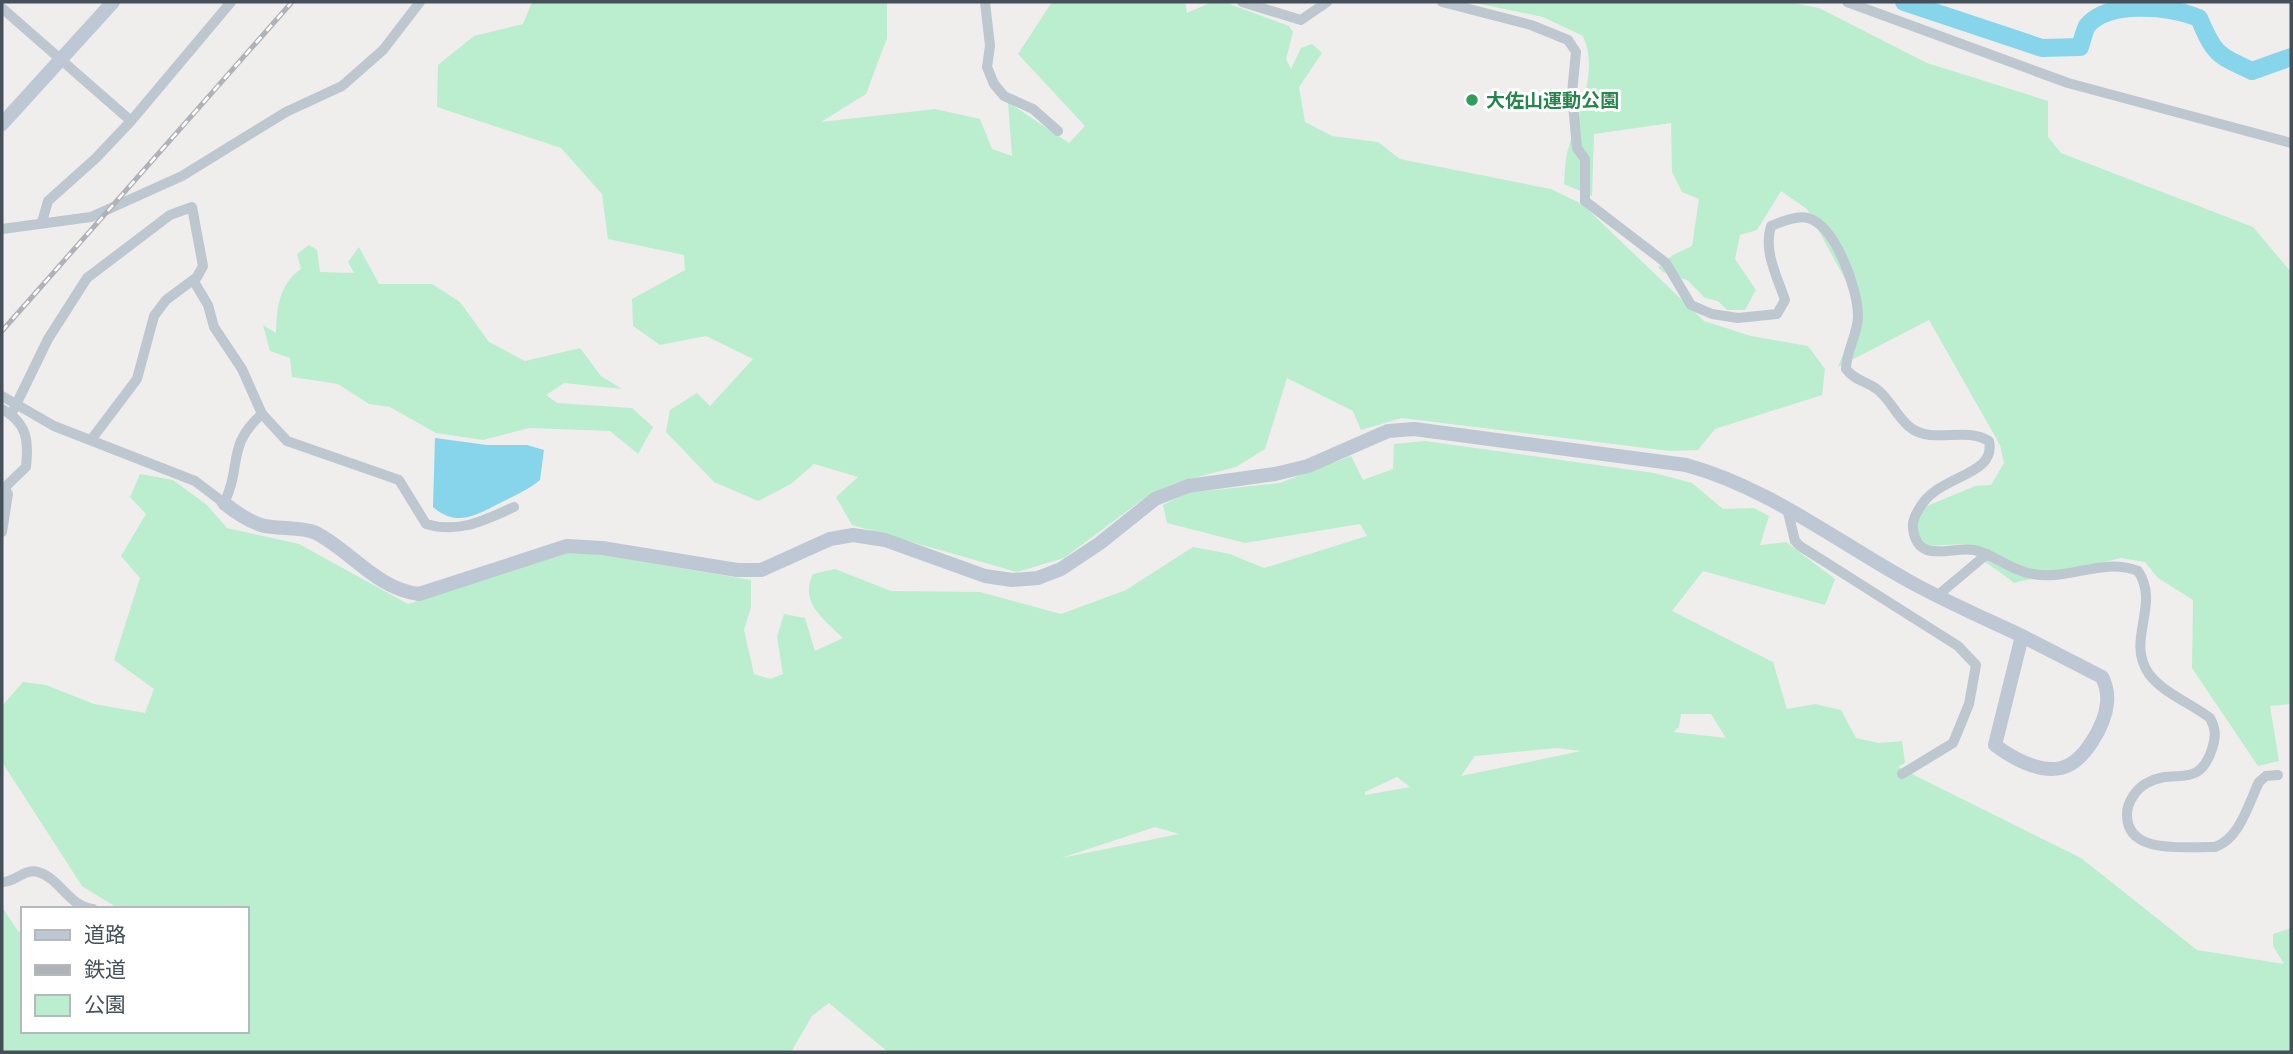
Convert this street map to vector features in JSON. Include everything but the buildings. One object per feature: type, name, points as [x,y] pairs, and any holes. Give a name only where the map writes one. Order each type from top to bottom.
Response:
[{"type":"street","points":[[2,124],[113,2]]},
{"type":"street","points":[[42,222],[48,201],[96,158],[131,121],[230,2]]},
{"type":"street","points":[[2,229],[105,213],[182,176],[286,112],[342,86],[383,50],[420,2]]},
{"type":"street","points":[[985,2],[990,46],[987,68],[994,84],[1003,96],[1033,109],[1058,131]]},
{"type":"street","points":[[1242,2],[1301,20],[1327,2]]},
{"type":"street","points":[[1443,2],[1531,25],[1568,40],[1576,52],[1572,93],[1577,148],[1585,159],[1585,201],[1666,263],[1691,305],[1712,314],[1738,318],[1777,314],[1784,300],[1769,253],[1767,239],[1771,226],[1805,217],[1817,222],[1830,235],[1845,265],[1857,301],[1858,319],[1846,369],[1858,381],[1877,389],[1908,428],[1929,435],[1974,434],[1989,441],[1991,451],[1986,463],[1935,489],[1923,500],[1913,523],[1916,540],[1925,549],[1937,554],[1968,550],[1987,554],[2035,575],[2123,565],[2138,571],[2148,594],[2142,620],[2142,658],[2149,674],[2210,718],[2215,728],[2215,740],[2207,763],[2198,773],[2156,779],[2145,783],[2135,794],[2127,812],[2129,827],[2135,838],[2149,845],[2215,847],[2223,844],[2234,834],[2259,782],[2266,776],[2278,775]]},
{"type":"street","points":[[1847,2],[2068,83],[2291,143]]},
{"type":"street","points":[[2,8],[131,121]]},
{"type":"street","points":[[10,409],[48,340],[87,278],[170,215],[192,207],[203,266],[193,280],[166,300],[154,316],[137,379],[91,440]]},
{"type":"street","points":[[193,280],[208,304],[214,327],[242,369],[262,414],[287,441],[400,480],[426,524],[438,528],[472,527],[514,507]]},
{"type":"street","points":[[2,396],[23,425],[28,449],[26,467],[4,489],[8,494],[2,532]]},
{"type":"street","points":[[10,409],[195,481],[242,516],[262,525],[314,532],[387,583],[403,592],[419,594],[567,546],[602,548],[737,570],[761,570],[830,539],[853,535],[885,540],[985,576],[1012,580],[1038,578],[1061,569],[1155,499],[1177,490],[1308,466],[1388,431],[1414,429],[1686,465],[1716,473],[1787,508],[1937,596],[2022,636],[2102,677],[2107,704],[2101,723],[2089,746],[2069,765],[2048,769],[2008,755],[1995,745],[2022,636]]},
{"type":"street","points":[[224,503],[230,490],[234,452],[249,425],[262,414]]},
{"type":"street","points":[[1787,508],[1795,541],[1800,546],[1958,646],[1976,665],[1969,704],[1953,743],[1902,774]]},
{"type":"street","points":[[1937,596],[1987,554]]},
{"type":"street","points":[[2,882],[9,883],[29,871],[40,872],[70,900],[88,907]]},
{"type":"green space","points":[[532,2],[887,2],[887,38],[866,94],[821,122],[935,109],[980,119],[992,149],[1012,156],[1008,102],[1069,143],[1085,126],[1018,54],[1052,2],[1185,2],[1187,13],[1212,2],[1224,2],[1289,26],[1293,32],[1286,59],[1291,69],[1301,48],[1312,44],[1322,53],[1299,87],[1305,122],[1332,136],[1378,142],[1400,159],[1551,189],[1582,204],[1704,321],[1751,336],[1808,346],[1825,369],[1822,395],[1715,429],[1698,450],[1670,451],[1402,418],[1361,430],[1353,411],[1287,378],[1265,449],[1236,467],[1175,483],[1146,497],[1064,558],[1017,572],[852,525],[836,497],[858,477],[814,464],[791,484],[758,501],[714,482],[666,432],[670,410],[697,393],[710,406],[753,359],[706,336],[660,345],[633,326],[632,299],[685,270],[684,255],[608,239],[602,194],[561,148],[437,107],[438,65],[474,36],[523,24]]},
{"type":"green space","points":[[1470,2],[1789,2],[1819,8],[1927,63],[2048,101],[2048,137],[2061,153],[2253,227],[2291,272],[2291,704],[2270,706],[2279,761],[2258,766],[2192,668],[2193,600],[2158,578],[2145,562],[2121,558],[2014,583],[1964,544],[1928,546],[1910,537],[1922,508],[1975,486],[1991,485],[2004,463],[2000,445],[1929,320],[1838,367],[1855,325],[1853,294],[1807,209],[1781,191],[1757,230],[1740,235],[1735,259],[1756,290],[1745,310],[1727,310],[1718,301],[1705,298],[1687,280],[1663,272],[1658,267],[1673,255],[1692,246],[1699,199],[1682,192],[1672,172],[1671,123],[1594,134],[1592,196],[1564,184],[1568,151],[1588,77],[1589,63],[1583,36],[1543,17]]},
{"type":"green space","points":[[309,245],[317,250],[320,272],[354,273],[348,262],[359,247],[379,284],[432,284],[460,302],[489,342],[525,361],[580,348],[601,376],[622,389],[564,383],[546,395],[557,403],[632,408],[653,427],[638,454],[610,431],[529,428],[483,440],[436,433],[390,407],[369,404],[338,384],[292,377],[290,358],[270,351],[263,325],[276,333],[277,314],[284,289],[301,269],[297,254]]},
{"type":"green space","points":[[1425,441],[1654,473],[1692,483],[1723,509],[1754,508],[1769,516],[1760,545],[1786,542],[1835,579],[1825,605],[1703,571],[1672,611],[1773,662],[1787,709],[1815,704],[1841,710],[1856,738],[1879,743],[1902,741],[1905,763],[1898,767],[2081,858],[2197,950],[2284,964],[2273,946],[2273,934],[2291,928],[2291,1052],[888,1052],[829,1003],[812,1016],[791,1052],[2,1052],[2,907],[21,932],[21,1033],[248,1033],[248,907],[116,907],[82,886],[2,762],[2,706],[23,682],[46,685],[94,704],[145,713],[154,689],[114,660],[140,578],[121,556],[146,514],[130,497],[140,474],[173,480],[207,505],[227,528],[299,544],[408,604],[568,553],[590,553],[751,580],[751,607],[744,630],[754,674],[770,679],[783,674],[777,637],[784,614],[805,618],[815,651],[843,638],[821,617],[811,602],[809,584],[813,574],[835,569],[891,591],[980,592],[1061,614],[1126,590],[1193,547],[1230,554],[1264,568],[1367,536],[1360,524],[1245,543],[1167,523],[1163,505],[1187,493],[1280,483],[1351,456],[1363,480],[1393,469],[1394,444]],"holes":[[[1681,714],[1711,714],[1726,738],[1673,732],[1679,727]],[[1557,748],[1581,751],[1461,776],[1475,756]],[[1397,777],[1410,787],[1365,795],[1365,792]],[[1155,827],[1179,834],[1061,858]]]},
{"type":"water","points":[[435,438],[487,445],[527,445],[544,450],[540,480],[481,512],[466,518],[450,517],[433,507]]},
{"type":"waterway","points":[[1904,2],[2042,48],[2080,47],[2087,26],[2109,12],[2156,8],[2199,18],[2218,52],[2252,71],[2291,57]]},
{"type":"railway","points":[[2,331],[292,2]]},
{"type":"place","name":"大佐山運動公園","points":[[1472,100]]}]
